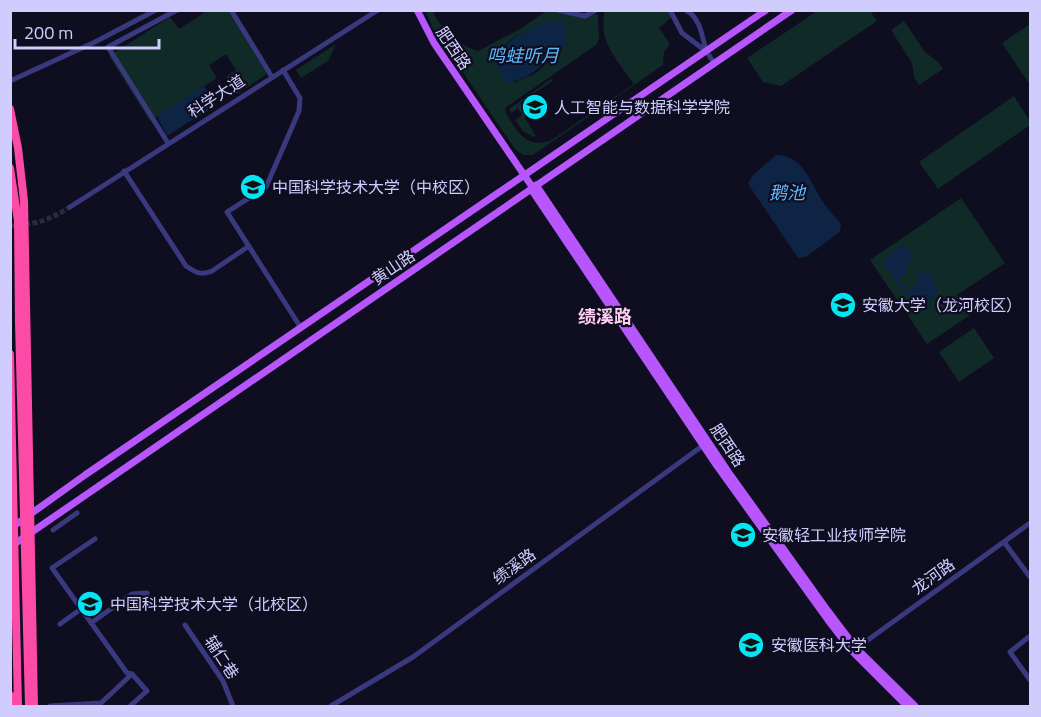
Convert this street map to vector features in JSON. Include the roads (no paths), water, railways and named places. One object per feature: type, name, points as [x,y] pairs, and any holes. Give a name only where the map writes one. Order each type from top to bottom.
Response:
[{"type":"highway","points":[[10,109],[18,148],[24,201],[34,706]]},
{"type":"highway","points":[[10,168],[18,221],[18,323],[29,706]]},
{"type":"highway","points":[[10,354],[18,706]]},
{"type":"highway","points":[[10,694],[11,706]]},
{"type":"main road","name":"肥西路","points":[[417,10],[434,43],[823,613],[907,706]]},
{"type":"main road","name":"黄山路","points":[[10,528],[766,10]]},
{"type":"main road","name":"黄山路","points":[[10,547],[792,10]]},
{"type":"main road","name":"肥西路","points":[[854,649],[915,706]]},
{"type":"street","points":[[10,81],[95,42],[156,10]]},
{"type":"street","points":[[168,143],[108,47],[177,10]]},
{"type":"street","points":[[231,10],[272,77]]},
{"type":"street","name":"科学大道","points":[[70,207],[283,70],[358,27],[378,10]]},
{"type":"street","points":[[557,10],[585,16],[597,10]]},
{"type":"street","points":[[670,10],[682,33],[706,52],[714,63]]},
{"type":"street","points":[[686,10],[692,14],[699,25],[706,52]]},
{"type":"street","points":[[283,70],[300,98],[299,111],[267,187],[227,212],[302,328]]},
{"type":"street","points":[[124,171],[186,266],[196,273],[212,271],[249,246]]},
{"type":"street","points":[[10,202],[24,201]]},
{"type":"street","name":"绩溪路","points":[[331,706],[413,657],[706,443]]},
{"type":"street","points":[[52,530],[77,513]]},
{"type":"street","name":"龙河路","points":[[854,649],[1030,523]]},
{"type":"street","points":[[95,538],[52,568],[127,673],[132,674],[147,691],[130,706]]},
{"type":"street","points":[[1004,542],[1030,577]]},
{"type":"street","points":[[91,623],[132,594],[147,593],[146,610]]},
{"type":"street","points":[[60,624],[81,609]]},
{"type":"street","name":"辅仁巷","points":[[184,625],[223,681],[233,706]]},
{"type":"street","points":[[1030,636],[1010,652],[1030,680]]},
{"type":"street","points":[[50,706],[100,703],[132,674]]},
{"type":"water","name":"鸣蛙听月","points":[[561,20],[564,22],[566,34],[563,47],[532,73],[506,83],[489,52],[500,50],[514,38],[540,24],[557,23]]},
{"type":"water","points":[[204,86],[216,105],[167,136],[157,116]]},
{"type":"water","name":"鹅池","points":[[776,155],[786,156],[800,165],[823,202],[841,224],[840,232],[806,257],[798,258],[748,184],[752,176]]},
{"type":"water","points":[[900,246],[906,247],[912,255],[906,274],[900,279],[906,289],[911,291],[919,280],[916,273],[920,270],[932,276],[938,292],[929,302],[921,304],[903,291],[884,264],[884,259]]},
{"type":"tunnel","points":[[10,226],[42,221],[70,207]]},
{"type":"place","name":"人工智能与数据科学学院","points":[[535,107]]},
{"type":"place","name":"中国科学技术大学（中校区）","points":[[253,187]]},
{"type":"place","name":"安徽大学（龙河校区）","points":[[843,305]]},
{"type":"place","name":"安徽轻工业技师学院","points":[[743,535]]},
{"type":"place","name":"中国科学技术大学（北校区）","points":[[90,604]]},
{"type":"place","name":"安徽医科大学","points":[[751,645]]},
{"type":"district","name":"绩溪路","points":[[605,317]]}]
